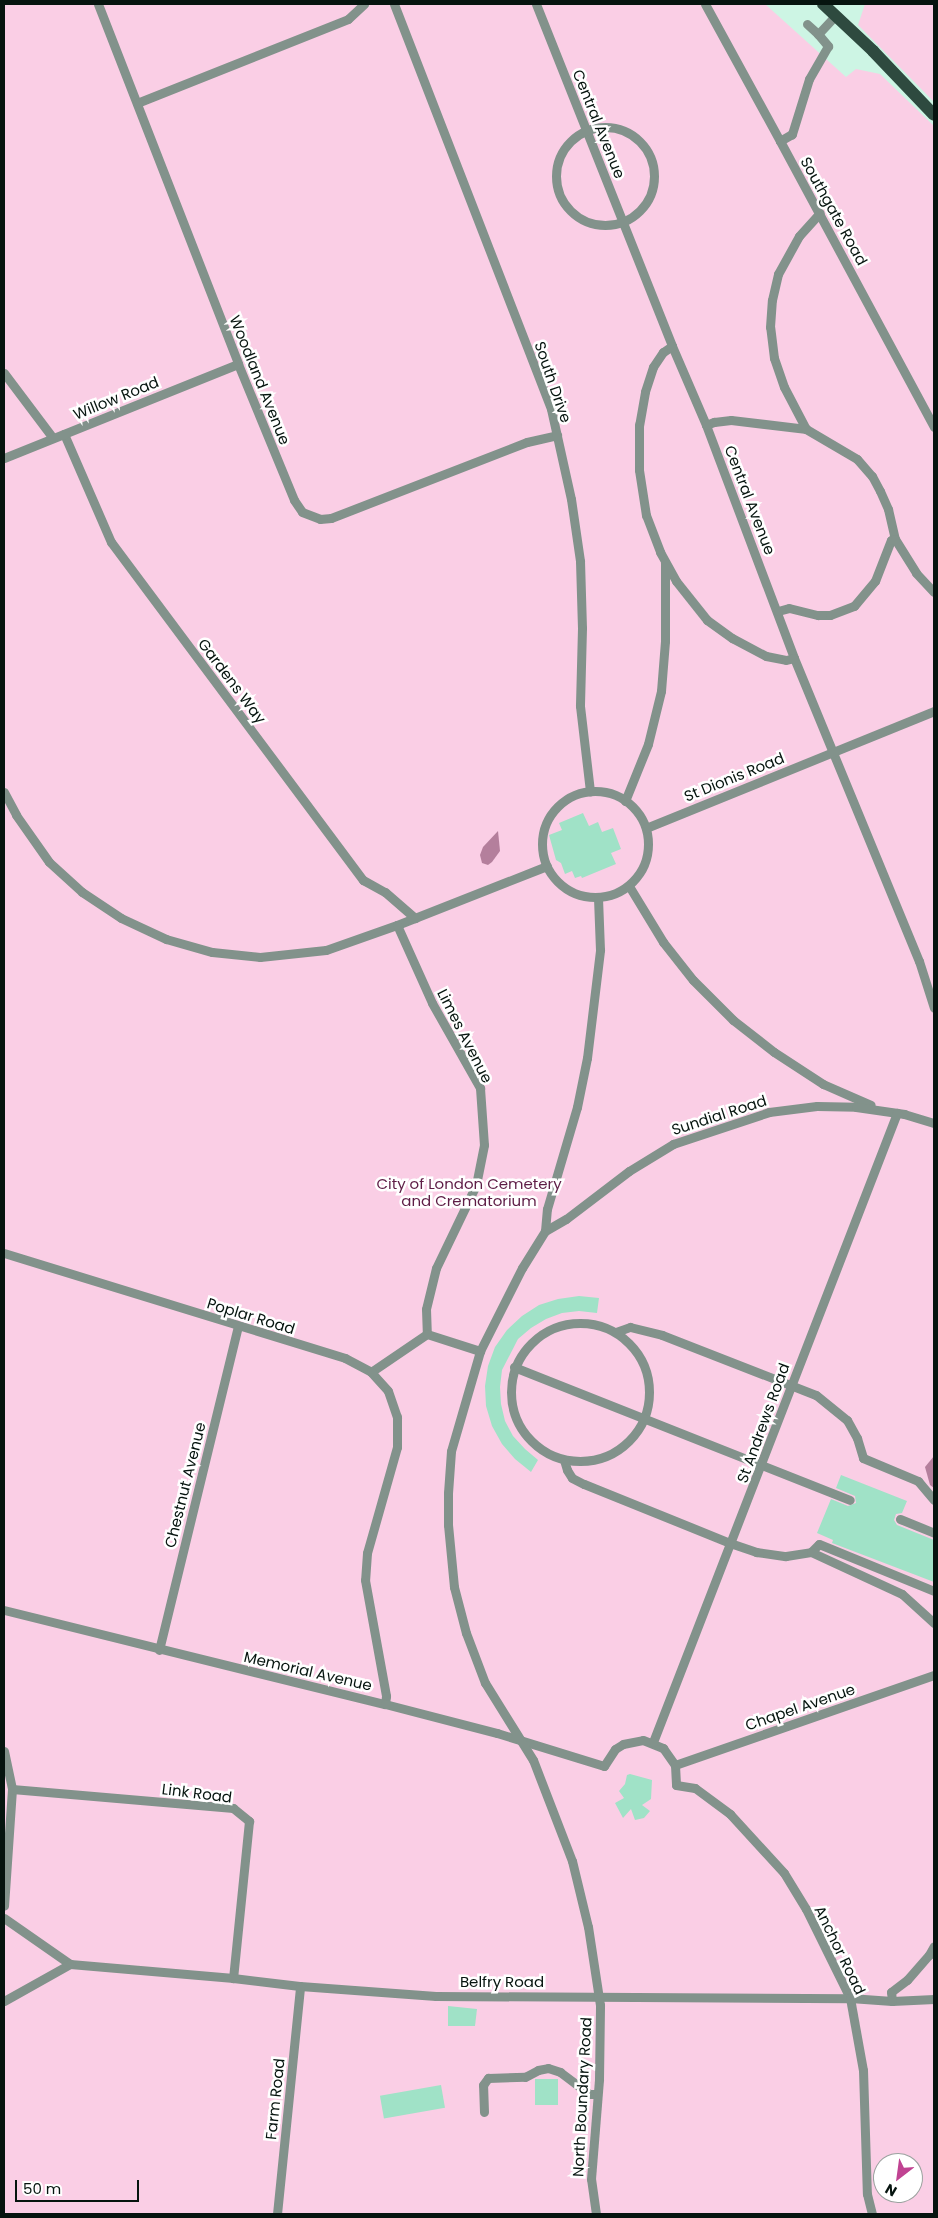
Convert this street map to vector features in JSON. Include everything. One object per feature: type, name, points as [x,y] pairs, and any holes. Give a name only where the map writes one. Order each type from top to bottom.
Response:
[{"type":"main road","points":[[823,4],[873,51],[934,115]]},
{"type":"lane","name":"Woodland Avenue","points":[[98,4],[238,364],[294,500],[302,512],[312,518],[332,518],[527,442],[557,435]]},
{"type":"lane","points":[[137,103],[348,19],[364,4]]},
{"type":"lane","name":"South Drive","points":[[394,4],[551,409],[571,499],[580,561],[582,602],[580,706],[590,791]]},
{"type":"lane","name":"Central Avenue","points":[[536,4],[672,346],[706,425],[778,611],[794,658],[919,960],[934,1008]]},
{"type":"lane","name":"Southgate Road","points":[[705,4],[820,213],[934,427]]},
{"type":"lane","points":[[818,34],[835,16]]},
{"type":"lane","points":[[780,141],[792,134],[809,79],[828,46],[807,24]]},
{"type":"lane","points":[[602,127],[633,136],[645,147],[652,162],[654,178],[651,194],[642,208],[615,224],[599,225],[584,220],[571,211],[561,198],[556,183],[557,167],[563,151],[573,139],[586,131],[602,127]]},
{"type":"lane","points":[[806,429],[784,387],[774,358],[770,328],[772,300],[778,274],[799,236],[820,213]]},
{"type":"lane","points":[[672,346],[663,352],[653,367],[644,392],[639,425],[639,470],[646,514],[665,563],[687,596],[707,620],[732,638],[766,656],[786,660],[794,658]]},
{"type":"lane","name":"Willow Road","points":[[4,458],[238,364]]},
{"type":"lane","points":[[4,373],[53,438]]},
{"type":"lane","points":[[706,425],[730,420],[806,429],[857,459],[872,476],[888,509],[895,539],[916,573],[934,592]]},
{"type":"lane","name":"Gardens Way","points":[[64,434],[111,542],[363,880],[385,892],[415,918]]},
{"type":"lane","points":[[778,611],[788,608],[818,615],[830,615],[854,606],[875,581],[891,540],[895,539]]},
{"type":"lane","points":[[625,801],[648,744],[661,692],[665,641],[665,563]]},
{"type":"lane","name":"St Dionis Road","points":[[646,828],[934,711]]},
{"type":"lane","points":[[590,791],[606,792],[625,801],[637,811],[646,828],[648,844],[646,860],[639,874],[629,886],[612,894],[598,897],[583,896],[570,891],[556,880],[547,866],[542,842],[549,818],[566,799],[590,791]]},
{"type":"lane","points":[[4,792],[16,816],[49,862],[82,892],[121,918],[166,939],[212,952],[260,957],[326,950],[401,924],[547,866]]},
{"type":"lane","points":[[629,886],[663,942],[693,980],[733,1020],[774,1052],[823,1084],[857,1100],[934,1123]]},
{"type":"lane","name":"North Boundary Road","points":[[596,2214],[591,2179],[600,2070],[598,1996],[588,1927],[572,1861],[533,1760],[486,1683],[466,1633],[454,1587],[448,1525],[452,1452],[480,1351],[522,1268],[545,1231],[548,1209],[573,1123],[587,1058],[600,950],[598,897]]},
{"type":"lane","name":"Limes Avenue","points":[[401,924],[432,1003],[480,1088],[484,1145],[476,1185],[436,1268],[426,1309],[427,1334]]},
{"type":"lane","name":"Sundial Road","points":[[545,1231],[566,1219],[630,1171],[673,1144],[768,1112],[817,1106],[856,1107],[897,1113]]},
{"type":"lane","name":"St Andrews Road","points":[[653,1742],[730,1543],[734,1538],[791,1385],[897,1113]]},
{"type":"lane","name":"Poplar Road","points":[[4,1252],[345,1358],[372,1372]]},
{"type":"lane","points":[[584,1323],[598,1324],[616,1332],[631,1345],[642,1361],[648,1379],[649,1398],[645,1417],[635,1435],[621,1449],[603,1458],[564,1460],[545,1452],[530,1440],[518,1424],[511,1406],[510,1386],[514,1367],[524,1349],[539,1335],[557,1326],[584,1323]]},
{"type":"lane","name":"Chestnut Avenue","points":[[159,1650],[238,1326]]},
{"type":"lane","points":[[616,1332],[630,1326],[662,1335],[816,1395],[847,1420],[863,1458],[918,1481],[934,1500]]},
{"type":"lane","points":[[385,1704],[386,1696],[365,1580],[367,1553],[397,1447],[397,1416],[388,1391],[372,1372],[427,1334],[480,1351]]},
{"type":"lane","points":[[514,1367],[645,1417],[850,1500]]},
{"type":"lane","points":[[564,1460],[566,1470],[572,1478],[730,1543],[756,1552],[786,1556],[811,1552],[902,1594],[934,1623]]},
{"type":"lane","points":[[900,1519],[934,1533]]},
{"type":"lane","points":[[811,1552],[819,1544],[934,1591]]},
{"type":"lane","name":"Memorial Avenue","points":[[4,1610],[159,1650],[385,1704],[521,1740],[604,1766],[615,1749],[623,1744],[633,1740],[653,1742]]},
{"type":"lane","name":"Chapel Avenue","points":[[675,1765],[934,1675]]},
{"type":"lane","points":[[653,1742],[670,1755],[675,1765]]},
{"type":"lane","points":[[4,1751],[12,1789],[4,1906]]},
{"type":"lane","name":"Anchor Road","points":[[675,1765],[676,1785],[695,1788],[730,1814],[784,1873],[806,1909],[850,1998],[862,2070],[868,2194],[872,2214]]},
{"type":"lane","name":"Link Road","points":[[12,1789],[233,1808],[249,1821],[233,1978]]},
{"type":"lane","name":"Belfry Road","points":[[4,1918],[70,1964],[233,1978],[300,1986],[436,1996],[850,1998],[892,2001],[934,1999]]},
{"type":"lane","points":[[892,2001],[891,1992],[907,1980],[929,1955],[934,1946]]},
{"type":"lane","points":[[4,2001],[70,1964]]},
{"type":"lane","name":"Farm Road","points":[[277,2214],[300,1986]]},
{"type":"lane","points":[[484,2112],[483,2085],[488,2078],[525,2077],[538,2070],[548,2068],[560,2072],[589,2094],[597,2094]]},
{"type":"green space","name":"City of London Cemetery and Crematorium","points":[[4,4],[765,4],[846,77],[856,69],[880,74],[934,126],[934,2214],[4,2214]]},
{"type":"green space","points":[[865,4],[934,5],[934,102],[858,25]]},
{"type":"shaded area","points":[[498,831],[500,851],[488,865],[482,863],[480,855],[483,847]]},
{"type":"shaded area","points":[[934,1456],[934,1488],[930,1485],[925,1467]]},
{"type":"building","points":[[583,813],[589,826],[598,822],[602,832],[613,828],[621,849],[611,853],[616,864],[582,878],[581,876],[575,878],[572,871],[565,874],[561,863],[556,860],[549,835],[562,830],[559,823]]},
{"type":"building","points":[[579,1296],[599,1298],[597,1313],[579,1311],[562,1313],[546,1319],[531,1328],[518,1339],[502,1370],[501,1404],[505,1421],[513,1436],[538,1460],[531,1472],[515,1459],[502,1444],[492,1426],[486,1406],[485,1386],[488,1366],[495,1347],[507,1330],[522,1316],[539,1305],[558,1299]]},
{"type":"building","points":[[841,1475],[907,1501],[902,1513],[896,1514],[894,1520],[897,1525],[934,1540],[934,1582],[832,1543],[833,1540],[817,1533],[831,1499],[848,1506],[856,1503],[855,1496],[836,1488]]},
{"type":"building","points":[[630,1774],[652,1780],[651,1799],[642,1805],[650,1811],[644,1818],[635,1820],[631,1809],[623,1818],[615,1803],[624,1798],[619,1791],[625,1784],[627,1775]]},
{"type":"building","points":[[448,2006],[477,2009],[475,2026],[448,2026]]},
{"type":"building","points":[[535,2079],[558,2079],[558,2105],[535,2105]]},
{"type":"building","points":[[441,2085],[445,2108],[384,2118],[380,2096]]}]
